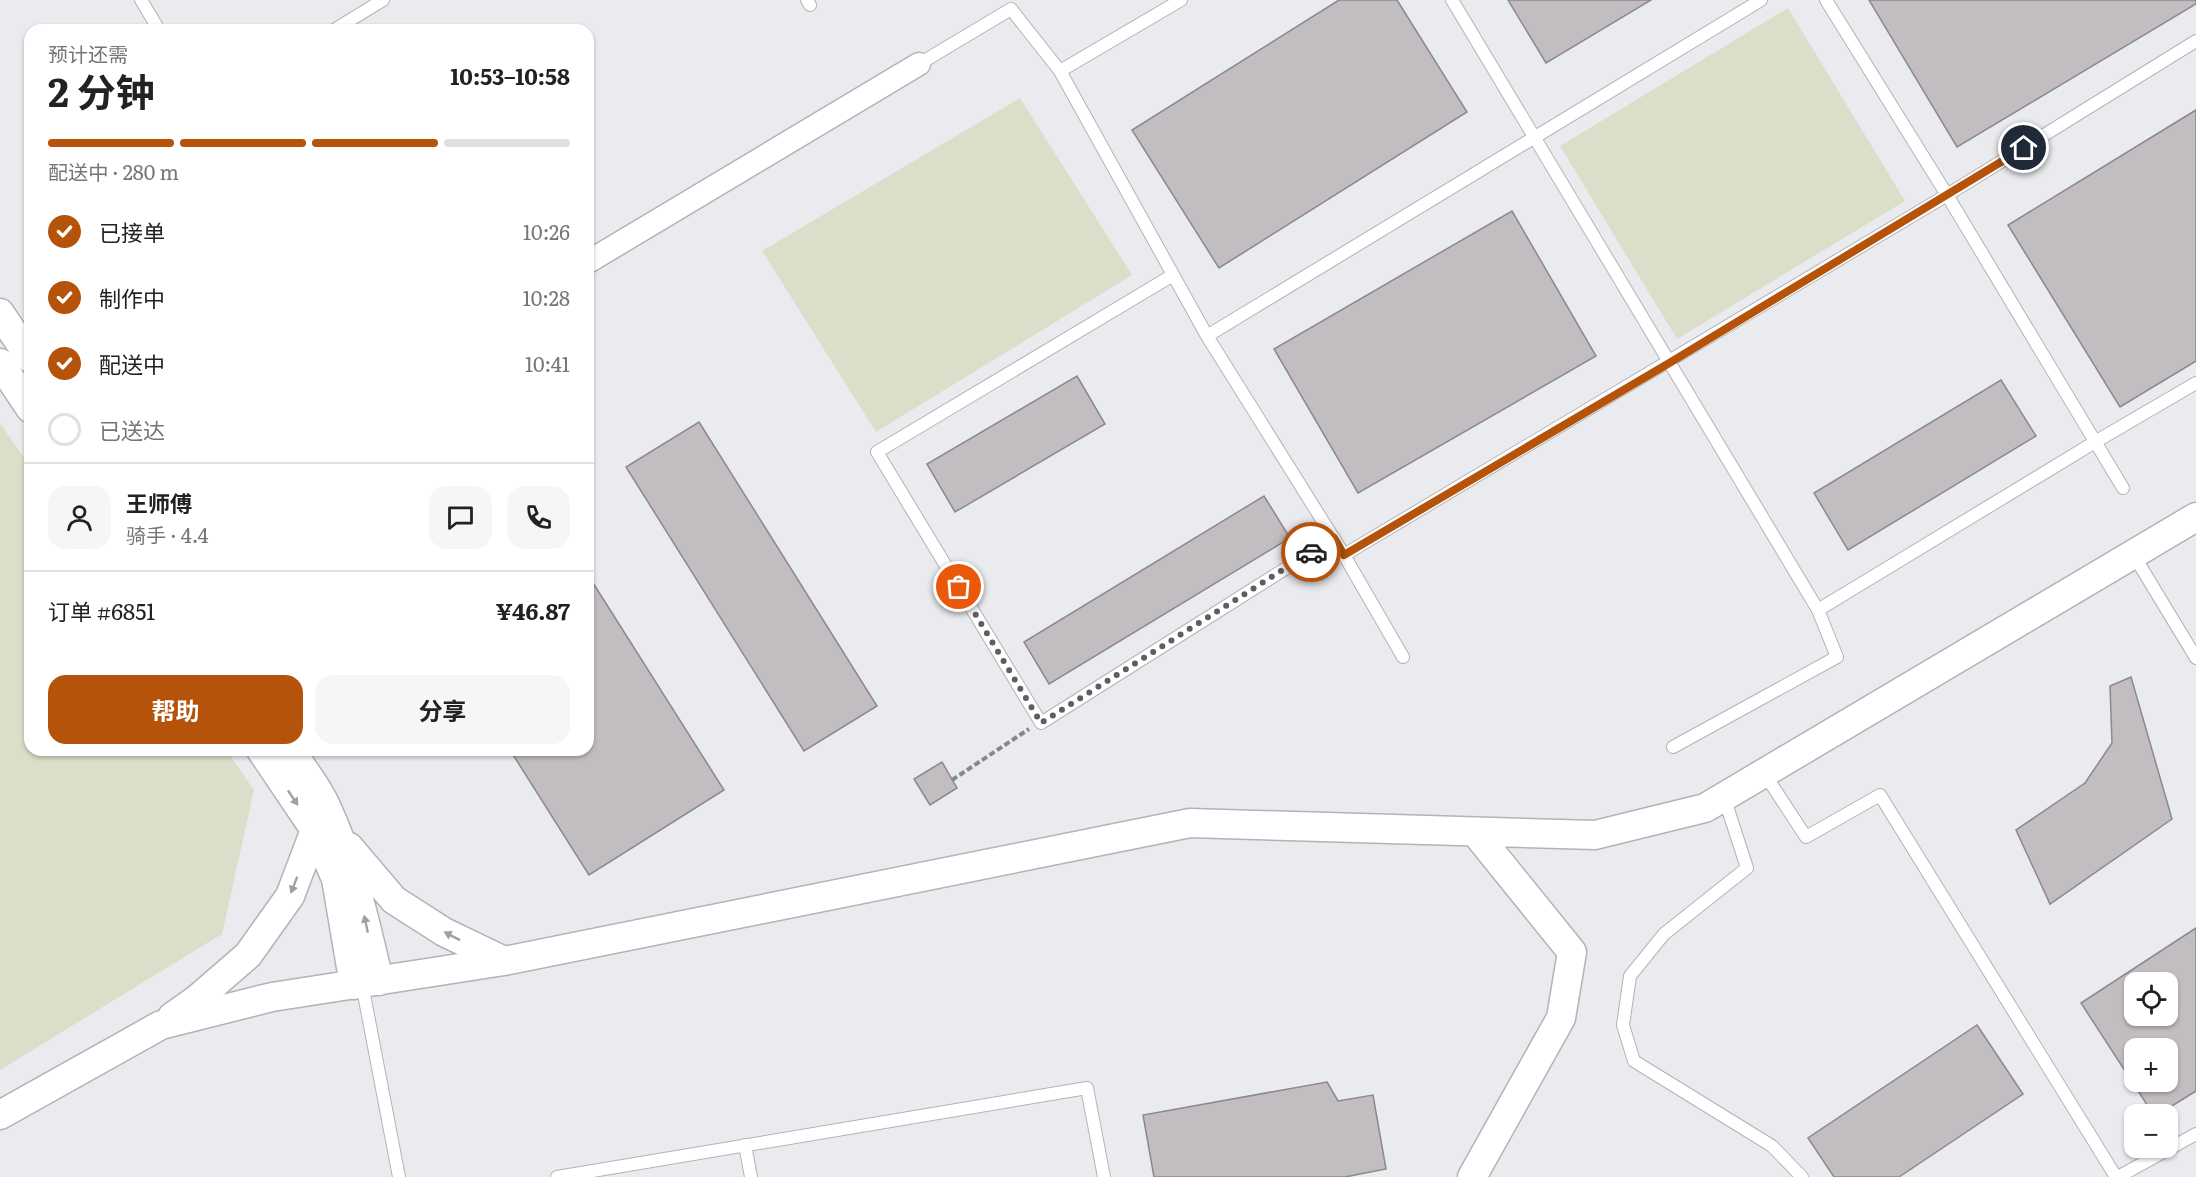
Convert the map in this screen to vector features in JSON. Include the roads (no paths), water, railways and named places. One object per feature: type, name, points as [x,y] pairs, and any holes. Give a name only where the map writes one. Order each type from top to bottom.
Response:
[{"type":"street","points":[[594,258],[919,64]]},
{"type":"street","points":[[0,313],[24,349]]},
{"type":"street","points":[[0,363],[24,399]]},
{"type":"street","points":[[161,1024],[272,997],[504,961],[1190,823],[1595,836],[1705,808],[2196,517]]},
{"type":"street","points":[[266,756],[327,833],[394,900],[444,932],[504,961]]},
{"type":"street","points":[[294,756],[324,802],[327,833],[336,879],[365,984]]},
{"type":"street","points":[[1472,1177],[1561,1018],[1572,952],[1475,832]]},
{"type":"street","points":[[0,1115],[161,1024],[196,1000],[248,956],[290,896],[327,833]]},
{"type":"lane","points":[[141,0],[155,24]]},
{"type":"lane","points":[[344,24],[383,0]]},
{"type":"lane","points":[[1060,71],[1181,0]]},
{"type":"lane","points":[[1452,0],[1818,610],[1837,657],[1673,747]]},
{"type":"lane","points":[[1206,336],[1761,0]]},
{"type":"lane","points":[[1826,0],[1947,195],[2122,488]]},
{"type":"lane","points":[[919,64],[1011,9],[1060,71],[1206,336],[1334,538],[1403,657]]},
{"type":"lane","points":[[1344,555],[1671,362],[2196,41]]},
{"type":"lane","points":[[1173,275],[877,452],[1041,723],[1334,538]]},
{"type":"lane","points":[[1818,610],[2196,383]]},
{"type":"lane","points":[[2133,554],[2196,658]]},
{"type":"lane","points":[[1764,773],[1806,837],[1880,795],[2117,1177],[2196,1134]]},
{"type":"lane","points":[[1724,797],[1747,868],[1664,934],[1630,976],[1623,1025],[1634,1061],[1772,1146],[1802,1177]]},
{"type":"lane","points":[[365,984],[399,1177]]},
{"type":"lane","points":[[557,1177],[1087,1088],[1104,1177]]},
{"type":"lane","points":[[745,1146],[751,1177]]}]
